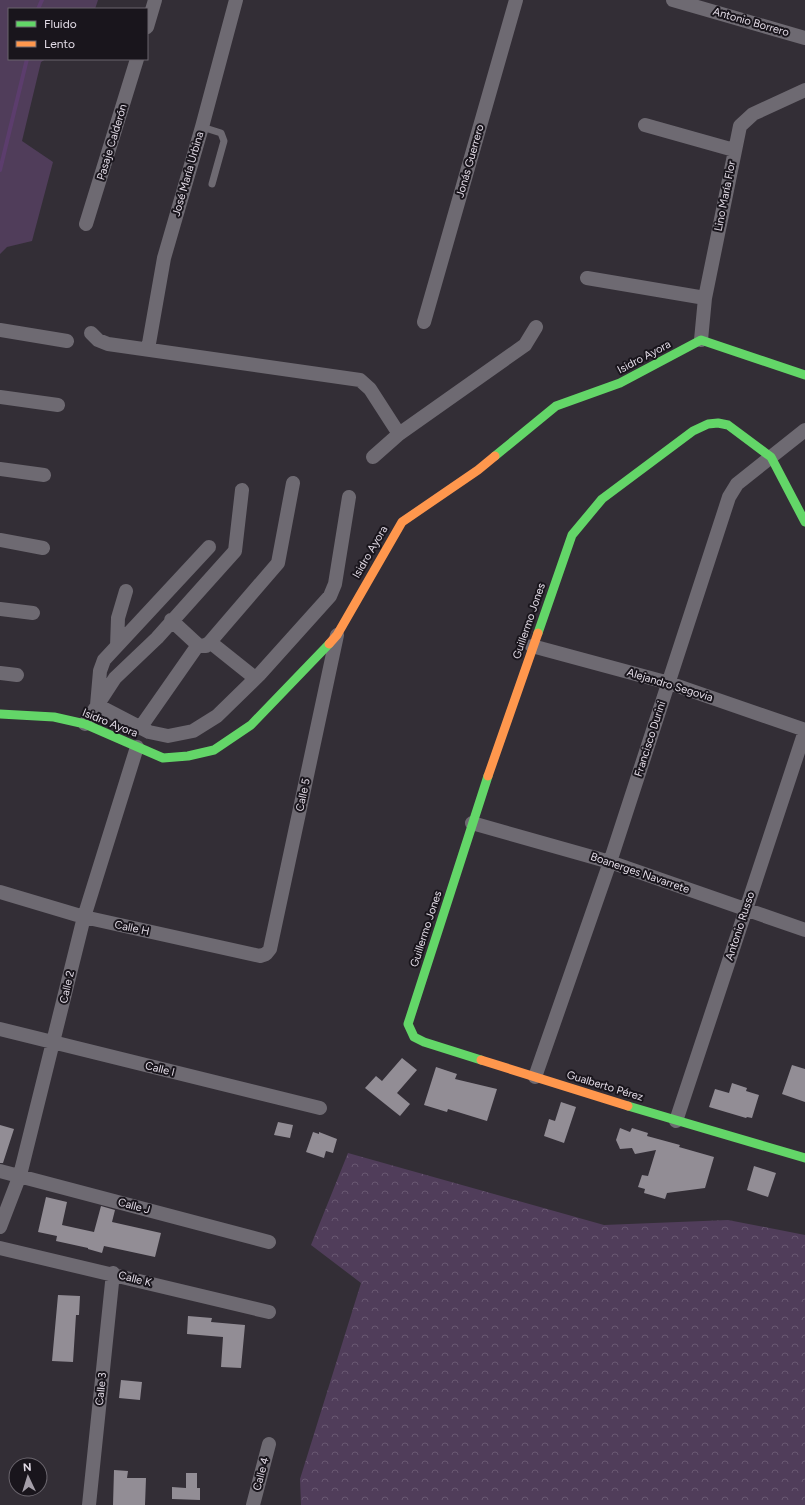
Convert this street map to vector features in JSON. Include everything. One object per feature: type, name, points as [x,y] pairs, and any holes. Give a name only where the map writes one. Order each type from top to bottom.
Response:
[{"type":"street","points":[[148,24],[155,0]]},
{"type":"street","name":"José María Urbina","points":[[148,349],[164,258],[202,127],[236,0]]},
{"type":"street","name":"Jonás Guerrero","points":[[424,322],[516,0]]},
{"type":"street","name":"Antonio Borrero","points":[[674,0],[805,38]]},
{"type":"street","name":"Pasaje Calderón","points":[[86,224],[137,60]]},
{"type":"street","name":"Lino María Flor","points":[[701,340],[705,298],[737,133],[744,120],[753,114],[805,90]]},
{"type":"street","points":[[645,125],[734,150]]},
{"type":"street","points":[[587,278],[705,298]]},
{"type":"street","points":[[374,457],[399,434],[525,345],[536,328]]},
{"type":"street","points":[[0,330],[67,341]]},
{"type":"street","points":[[92,333],[98,340],[108,344],[360,380],[370,389],[399,434]]},
{"type":"street","points":[[701,340],[805,375]]},
{"type":"street","name":"Isidro Ayora","points":[[0,714],[54,717],[85,724],[163,758],[188,756],[214,750],[251,725],[337,635],[396,530],[402,522],[478,470],[556,406],[620,383],[701,340]]},
{"type":"street","points":[[0,397],[58,405]]},
{"type":"street","name":"Guillermo Jones","points":[[408,1024],[472,824],[532,646],[572,535],[602,499],[693,431],[708,424],[718,423],[728,425],[771,457],[805,522]]},
{"type":"street","name":"Francisco Durini","points":[[536,1078],[610,862],[729,497],[737,484],[805,430]]},
{"type":"street","points":[[0,469],[44,475]]},
{"type":"street","points":[[140,728],[204,643],[278,563],[293,483]]},
{"type":"street","points":[[85,724],[114,678],[156,638],[234,551],[242,490]]},
{"type":"street","points":[[97,705],[140,728],[158,735],[168,736],[193,731],[217,716],[256,678],[332,591],[337,576],[349,497]]},
{"type":"street","points":[[0,540],[42,548]]},
{"type":"street","points":[[97,705],[101,665],[209,547]]},
{"type":"street","points":[[117,646],[118,618],[126,590]]},
{"type":"street","points":[[0,609],[33,613]]},
{"type":"street","points":[[171,620],[256,678]]},
{"type":"street","name":"Calle 5","points":[[266,954],[270,949],[337,635]]},
{"type":"street","name":"Alejandro Segovia","points":[[532,646],[669,682],[805,731]]},
{"type":"street","points":[[0,673],[17,675]]},
{"type":"street","name":"Antonio Russo","points":[[676,1121],[805,731]]},
{"type":"street","name":"Calle 2","points":[[0,1227],[20,1175],[84,917],[137,747]]},
{"type":"street","name":"Boanerges Navarrete","points":[[472,824],[610,862],[805,930]]},
{"type":"street","name":"Calle H","points":[[0,892],[84,917],[260,956],[266,954]]},
{"type":"street","name":"Gualberto Pérez","points":[[408,1024],[414,1037],[424,1042],[676,1121],[805,1158]]},
{"type":"street","name":"Calle I","points":[[0,1029],[320,1108]]},
{"type":"street","name":"Calle J","points":[[0,1170],[269,1242]]},
{"type":"street","name":"Calle K","points":[[0,1248],[113,1273],[269,1312]]},
{"type":"street","name":"Calle 3","points":[[89,1505],[113,1273]]},
{"type":"street","name":"Calle 4","points":[[253,1505],[270,1444]]},
{"type":"lane","points":[[202,127],[221,132],[224,140],[212,184]]},
{"type":"green space","points":[[0,0],[98,0],[95,8],[8,8],[8,60],[44,60],[41,62],[22,141],[53,162],[32,241],[7,247],[0,254]]},
{"type":"green space","points":[[348,1153],[604,1225],[728,1220],[805,1235],[805,1505],[301,1505],[300,1479],[361,1283],[311,1245]]},
{"type":"building","points":[[402,1058],[417,1070],[397,1093],[410,1104],[400,1116],[365,1088],[376,1076],[382,1081]]},
{"type":"building","points":[[792,1065],[805,1069],[805,1102],[782,1094]]},
{"type":"building","points":[[436,1067],[457,1074],[455,1079],[497,1089],[487,1121],[448,1109],[447,1112],[424,1105]]},
{"type":"building","points":[[732,1083],[747,1088],[746,1091],[759,1095],[752,1118],[746,1118],[709,1107],[715,1089],[729,1093]]},
{"type":"building","points":[[561,1102],[576,1107],[564,1143],[544,1136],[549,1119],[555,1121]]},
{"type":"building","points":[[278,1122],[293,1125],[290,1138],[274,1135]]},
{"type":"building","points":[[0,1125],[14,1129],[3,1163],[0,1163]]},
{"type":"building","points":[[620,1128],[630,1132],[632,1128],[648,1133],[647,1136],[680,1145],[679,1147],[714,1157],[705,1188],[667,1193],[665,1199],[644,1193],[645,1189],[638,1187],[642,1175],[648,1176],[656,1150],[635,1154],[632,1148],[620,1149],[616,1140]]},
{"type":"building","points":[[313,1132],[319,1134],[319,1132],[337,1139],[333,1153],[326,1151],[324,1158],[306,1152]]},
{"type":"building","points":[[754,1166],[776,1173],[768,1197],[747,1190]]},
{"type":"building","points":[[46,1197],[67,1202],[62,1225],[94,1232],[101,1206],[115,1210],[112,1222],[161,1233],[155,1257],[104,1246],[102,1253],[88,1248],[56,1241],[57,1236],[38,1232]]},
{"type":"building","points":[[58,1295],[80,1296],[79,1315],[76,1315],[73,1362],[52,1361]]},
{"type":"building","points":[[188,1316],[212,1318],[211,1322],[245,1325],[241,1368],[221,1367],[223,1337],[187,1334]]},
{"type":"building","points":[[121,1380],[142,1382],[140,1400],[119,1398]]},
{"type":"building","points":[[114,1470],[128,1471],[127,1478],[146,1478],[145,1505],[113,1505]]},
{"type":"building","points":[[186,1473],[197,1473],[197,1488],[200,1488],[200,1500],[172,1499],[172,1487],[186,1488]]},
{"type":"waterway","points":[[38,8],[42,0]]},
{"type":"waterway","points":[[0,170],[27,60]]},
{"type":"traffic: fast","points":[[495,456],[556,406],[620,383],[701,340],[805,375]]},
{"type":"traffic: fast","points":[[538,633],[572,535],[602,499],[693,431],[708,424],[718,423],[728,425],[771,457],[805,522]]},
{"type":"traffic: fast","points":[[0,714],[54,717],[85,724],[163,758],[188,756],[214,750],[251,725],[329,644]]},
{"type":"traffic: fast","points":[[481,1060],[424,1042],[414,1037],[408,1024],[488,776]]},
{"type":"traffic: fast","points":[[628,1106],[805,1158]]},
{"type":"traffic: slow","points":[[329,644],[337,635],[402,522],[478,470],[495,456]]},
{"type":"traffic: slow","points":[[488,776],[538,633]]},
{"type":"traffic: slow","points":[[481,1060],[628,1106]]}]
